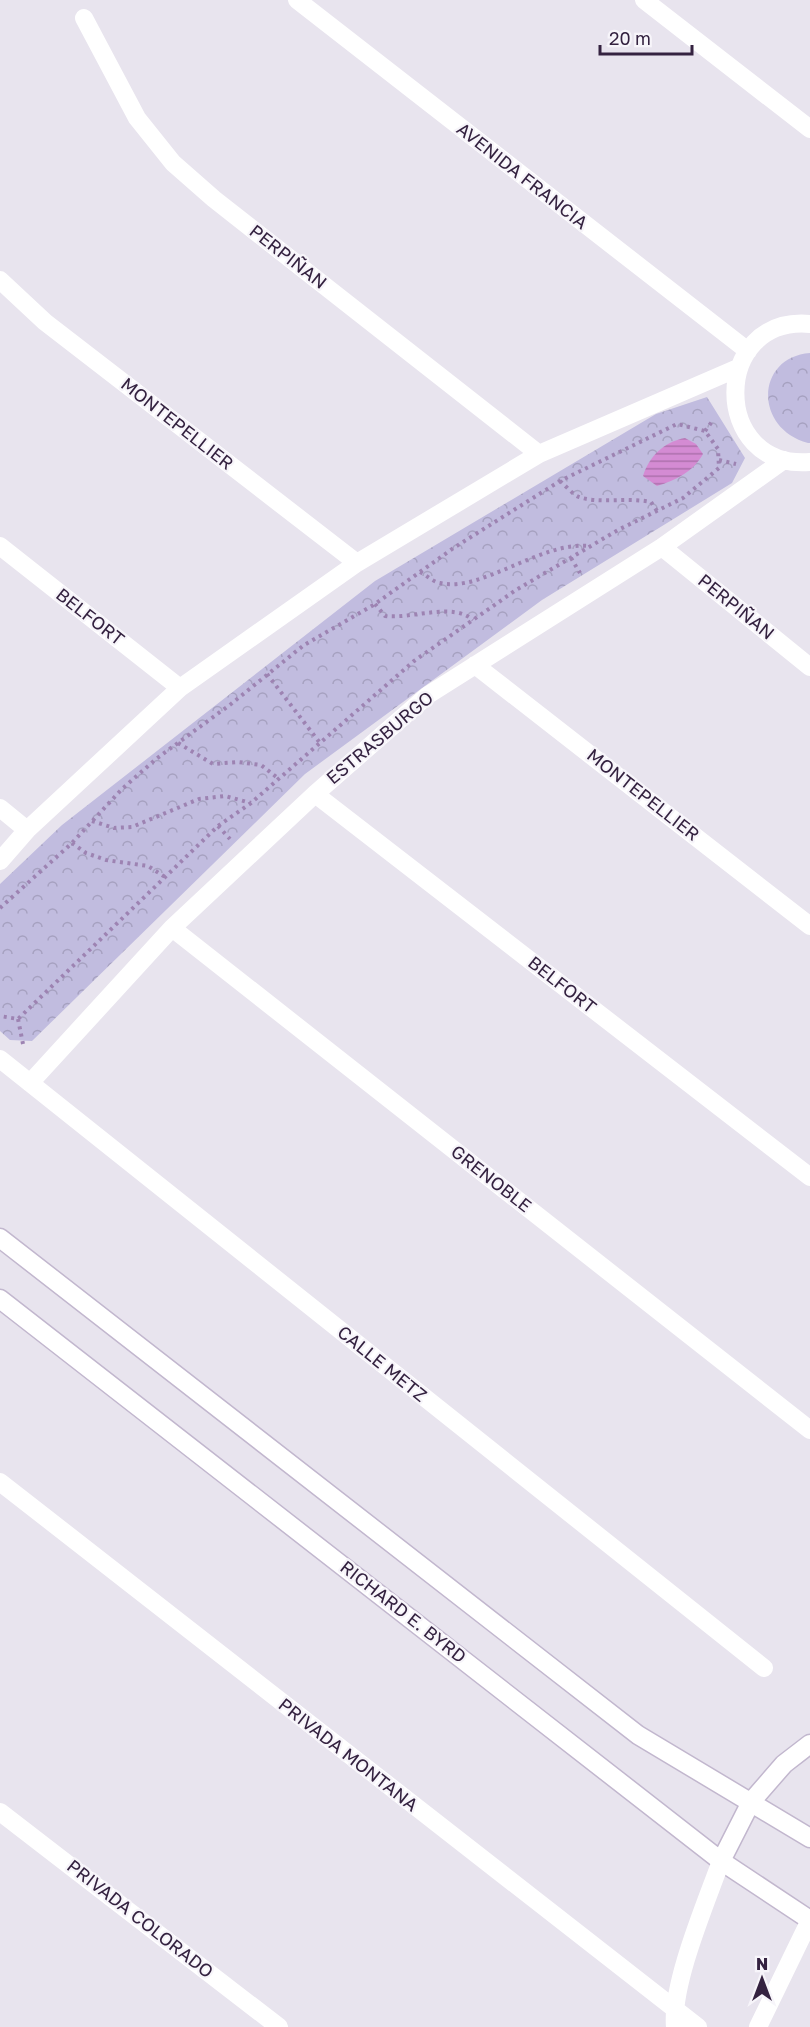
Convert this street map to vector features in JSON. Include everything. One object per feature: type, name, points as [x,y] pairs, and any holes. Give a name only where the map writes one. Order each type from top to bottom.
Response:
[{"type":"street","name":"AVENIDA FRANCIA","points":[[297,0],[748,351]]},
{"type":"street","points":[[644,0],[810,129]]},
{"type":"street","name":"PERPIÑAN","points":[[84,18],[137,118],[173,163],[214,199],[539,454]]},
{"type":"street","name":"MONTEPELLIER","points":[[0,280],[45,322],[357,563]]},
{"type":"street","points":[[807,322],[780,327],[762,337],[748,351],[738,368],[734,387],[735,406],[741,424],[751,440],[766,452],[784,460],[810,462]]},
{"type":"street","points":[[0,861],[27,830],[180,688],[357,563],[539,454],[738,368]]},
{"type":"street","name":"ESTRASBURGO","points":[[30,1083],[172,928],[315,794],[428,695],[662,547],[784,460]]},
{"type":"street","name":"BELFORT","points":[[0,546],[180,688]]},
{"type":"street","name":"PERPIÑAN","points":[[662,547],[810,668]]},
{"type":"street","name":"MONTEPELLIER","points":[[475,664],[810,926]]},
{"type":"street","name":"BELFORT","points":[[315,794],[810,1177]]},
{"type":"street","points":[[0,808],[27,830]]},
{"type":"street","name":"GRENOBLE","points":[[172,928],[810,1430]]},
{"type":"street","name":"CALLE METZ","points":[[0,1059],[764,1668]]},
{"type":"street","points":[[0,1238],[592,1700],[638,1734],[810,1838]]},
{"type":"street","name":"RICHARD E. BYRD","points":[[0,1299],[722,1861],[810,1920]]},
{"type":"street","name":"PRIVADA MONTANA","points":[[0,1482],[674,2018],[698,2027]]},
{"type":"street","points":[[674,2018],[695,1932],[722,1861],[751,1802],[784,1764],[810,1744]]},
{"type":"street","name":"PRIVADA COLORADO","points":[[0,1812],[279,2027]]},
{"type":"street","points":[[758,2027],[810,1920]]},
{"type":"path","points":[[0,908],[72,843],[122,789],[178,742],[304,645],[375,604],[455,547],[560,481],[677,424]]},
{"type":"path","points":[[560,481],[577,496],[602,501],[630,497],[651,501],[657,511]]},
{"type":"path","points":[[420,572],[440,584],[463,583],[549,551],[577,545],[591,547]]},
{"type":"path","points":[[375,604],[385,616],[403,618],[448,610],[464,612],[473,621]]},
{"type":"path","points":[[267,674],[320,743]]},
{"type":"path","points":[[178,742],[213,764],[238,762],[261,765],[279,779]]},
{"type":"path","points":[[92,820],[114,828],[132,827],[199,799],[225,796],[251,803]]},
{"type":"path","points":[[72,843],[86,853],[106,860],[148,866],[165,877]]},
{"type":"green space","points":[[810,353],[810,443],[808,443],[790,435],[778,423],[770,409],[768,394],[771,379],[779,367],[792,357]]},
{"type":"green space","points":[[707,397],[745,458],[732,483],[542,600],[305,774],[32,1041],[10,1040],[0,1031],[0,884],[62,825],[375,581],[656,414]]},
{"type":"shaded area","points":[[685,438],[696,444],[703,454],[694,466],[677,478],[657,486],[643,476],[649,462],[658,451],[670,443]]}]
